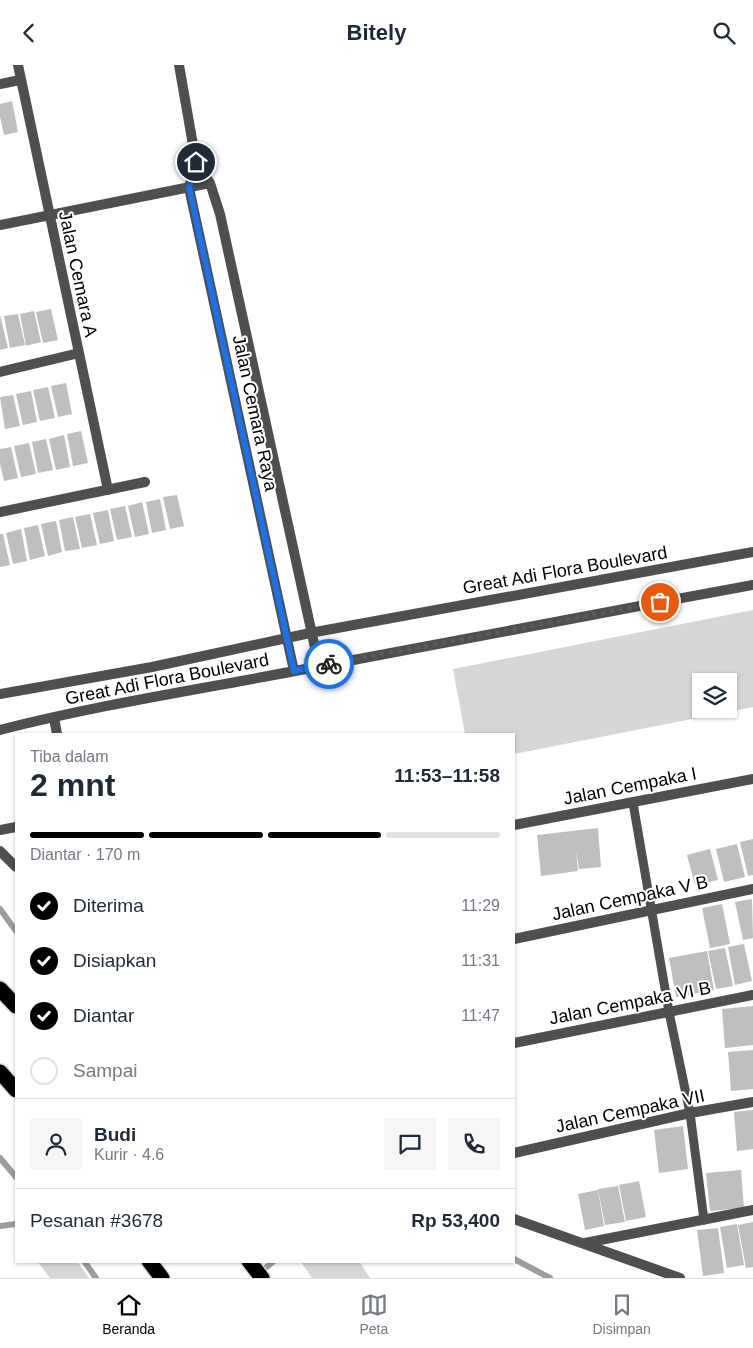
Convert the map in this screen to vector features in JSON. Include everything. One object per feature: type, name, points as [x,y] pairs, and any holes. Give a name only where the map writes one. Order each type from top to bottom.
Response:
[{"type":"highway","points":[[0,989],[15,1005]]},
{"type":"highway","points":[[0,1072],[15,1089]]},
{"type":"highway","points":[[151,1263],[162,1278]]},
{"type":"highway","points":[[251,1263],[262,1278]]},
{"type":"street","name":"Jalan Cemara A","points":[[18,65],[108,490]]},
{"type":"street","name":"Jalan Cemara Raya","points":[[179,65],[196,162],[210,183],[220,214],[310,633],[319,666]]},
{"type":"street","points":[[0,84],[20,80]]},
{"type":"street","name":"Jalan Cemara Raya","points":[[196,162],[189,187],[294,671]]},
{"type":"street","points":[[0,225],[210,183]]},
{"type":"street","points":[[0,372],[79,353]]},
{"type":"street","points":[[0,512],[145,482]]},
{"type":"street","name":"Great Adi Flora Boulevard","points":[[0,694],[152,667],[310,633],[753,552]]},
{"type":"street","name":"Great Adi Flora Boulevard","points":[[0,730],[109,705],[530,625],[753,585]]},
{"type":"street","points":[[54,717],[57,733]]},
{"type":"street","name":"Jalan Cempaka I","points":[[515,825],[753,779]]},
{"type":"street","points":[[0,830],[15,827]]},
{"type":"street","points":[[0,851],[15,866]]},
{"type":"street","name":"Jalan Cempaka V B","points":[[515,939],[753,889]]},
{"type":"street","name":"Jalan Cempaka VI B","points":[[515,1043],[753,995]]},
{"type":"street","name":"Jalan Cempaka VII","points":[[515,1153],[690,1113],[753,1102]]},
{"type":"street","points":[[584,1244],[753,1210]]},
{"type":"street","points":[[515,1219],[680,1278]]},
{"type":"lane","points":[[633,803],[669,1012],[690,1113],[704,1220]]},
{"type":"shaded area","points":[[753,610],[753,707],[737,710],[737,673],[692,673],[692,718],[697,718],[515,754],[515,733],[465,733],[453,669]]},
{"type":"shaded area","points":[[39,1263],[78,1263],[89,1278],[50,1278]]},
{"type":"shaded area","points":[[302,1263],[360,1263],[370,1278],[312,1278]]},
{"type":"building","points":[[12,101],[18,132],[4,135],[0,117],[0,104]]},
{"type":"building","points":[[51,309],[58,340],[43,343],[36,312]]},
{"type":"building","points":[[34,311],[41,342],[26,346],[20,314]]},
{"type":"building","points":[[18,314],[25,345],[10,348],[4,316]]},
{"type":"building","points":[[0,315],[8,348],[0,350]]},
{"type":"building","points":[[66,383],[72,414],[58,417],[51,386]]},
{"type":"building","points":[[48,387],[55,418],[40,421],[33,390]]},
{"type":"building","points":[[31,391],[37,422],[23,425],[16,394]]},
{"type":"building","points":[[13,395],[20,426],[5,429],[0,397]]},
{"type":"building","points":[[81,431],[88,463],[73,466],[67,434]]},
{"type":"building","points":[[64,435],[70,467],[56,470],[49,439]]},
{"type":"building","points":[[46,439],[53,470],[38,473],[32,442]]},
{"type":"building","points":[[29,443],[36,474],[21,477],[14,446]]},
{"type":"building","points":[[11,447],[18,478],[4,481],[0,464],[0,449]]},
{"type":"building","points":[[177,495],[184,526],[170,529],[163,497]]},
{"type":"building","points":[[160,499],[166,530],[152,533],[146,502]]},
{"type":"building","points":[[142,502],[149,534],[135,537],[128,506]]},
{"type":"building","points":[[125,506],[132,537],[117,540],[110,509]]},
{"type":"building","points":[[108,510],[114,541],[100,544],[93,513]]},
{"type":"building","points":[[90,514],[97,545],[82,548],[75,517]]},
{"type":"building","points":[[73,517],[80,549],[65,551],[59,520]]},
{"type":"building","points":[[56,521],[62,552],[48,556],[41,524]]},
{"type":"building","points":[[38,525],[45,556],[30,560],[24,528]]},
{"type":"building","points":[[21,529],[27,561],[13,564],[6,533]]},
{"type":"building","points":[[0,534],[3,534],[10,565],[0,567]]},
{"type":"building","points":[[598,828],[601,867],[579,869],[576,851],[578,871],[541,876],[537,835]]},
{"type":"building","points":[[753,839],[753,875],[748,876],[740,842]]},
{"type":"building","points":[[737,844],[745,877],[724,882],[716,849]]},
{"type":"building","points":[[710,849],[718,880],[695,885],[687,855]]},
{"type":"building","points":[[752,899],[753,938],[743,940],[735,902]]},
{"type":"building","points":[[722,904],[730,944],[710,948],[702,908]]},
{"type":"building","points":[[744,944],[752,981],[735,985],[728,947]]},
{"type":"building","points":[[725,948],[733,986],[716,989],[708,951]]},
{"type":"building","points":[[707,951],[714,990],[676,997],[669,958]]},
{"type":"building","points":[[753,1006],[753,1045],[725,1048],[722,1009]]},
{"type":"building","points":[[753,1050],[753,1089],[731,1091],[728,1052]]},
{"type":"building","points":[[753,1110],[753,1149],[737,1151],[734,1112]]},
{"type":"building","points":[[683,1126],[688,1169],[659,1173],[654,1130]]},
{"type":"building","points":[[741,1170],[744,1208],[710,1211],[706,1173]]},
{"type":"building","points":[[639,1181],[646,1217],[626,1221],[619,1185]]},
{"type":"building","points":[[618,1186],[625,1222],[605,1225],[598,1189]]},
{"type":"building","points":[[598,1190],[604,1226],[585,1230],[578,1194]]},
{"type":"building","points":[[753,1222],[753,1267],[746,1268],[738,1225]]},
{"type":"building","points":[[737,1224],[744,1265],[727,1268],[720,1227]]},
{"type":"building","points":[[718,1228],[724,1273],[703,1276],[697,1230]]},
{"type":"waterway","points":[[0,909],[15,930]]},
{"type":"waterway","points":[[0,1158],[15,1176]]},
{"type":"waterway","points":[[0,1226],[15,1224]]},
{"type":"waterway","points":[[515,1260],[550,1278]]},
{"type":"waterway","points":[[85,1263],[96,1278]]},
{"type":"waterway","points":[[258,1274],[272,1263]]},
{"type":"way so far","points":[[329,664],[660,602]]},
{"type":"route","points":[[196,162],[189,187],[294,671],[329,664]]}]
